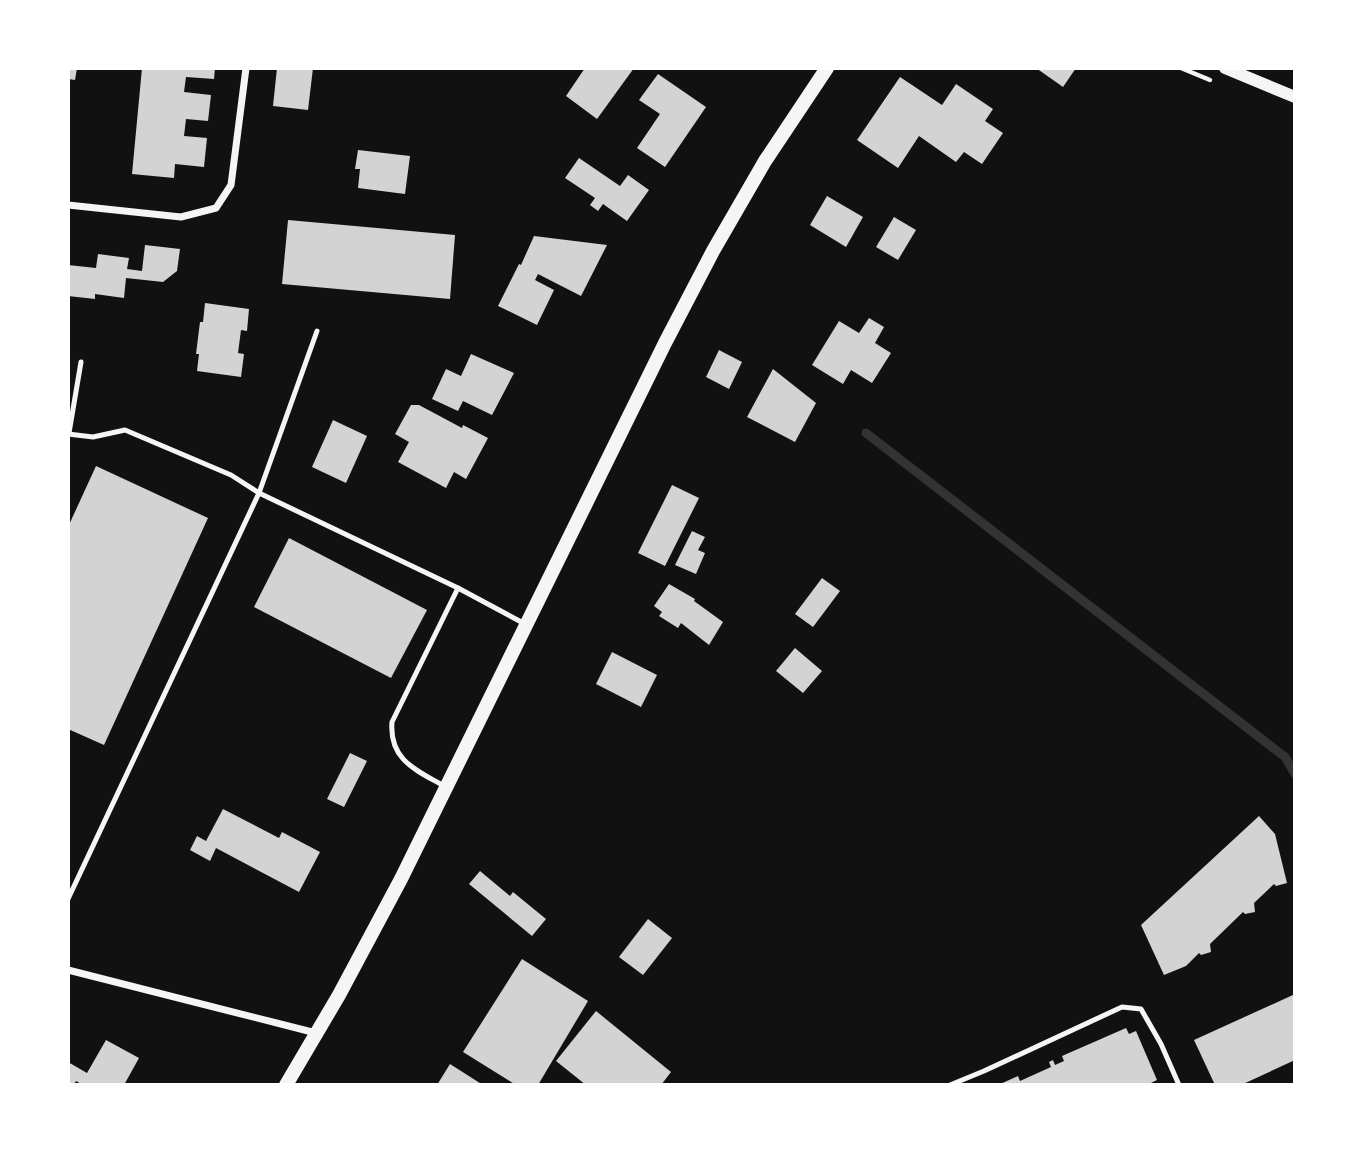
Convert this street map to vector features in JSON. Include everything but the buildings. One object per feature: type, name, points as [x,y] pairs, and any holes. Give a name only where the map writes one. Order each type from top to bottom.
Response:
[{"type":"main road","points":[[286,1085],[371,937],[713,251],[765,161],[827,68]]},
{"type":"street","points":[[68,205],[181,217],[216,208],[231,185],[246,68]]},
{"type":"street","points":[[1225,68],[1295,97]]},
{"type":"street","points":[[68,971],[317,1033]]},
{"type":"lane","points":[[68,899],[260,493],[317,331]]},
{"type":"lane","points":[[81,362],[69,434],[93,437],[125,430],[232,475],[260,493],[458,588],[528,625]]},
{"type":"lane","points":[[447,788],[400,757],[391,735],[393,722],[458,588]]},
{"type":"lane","points":[[950,1085],[1122,1007],[1141,1009],[1161,1044],[1179,1085]]},
{"type":"waterway","points":[[866,433],[1285,757],[1295,774]]}]
